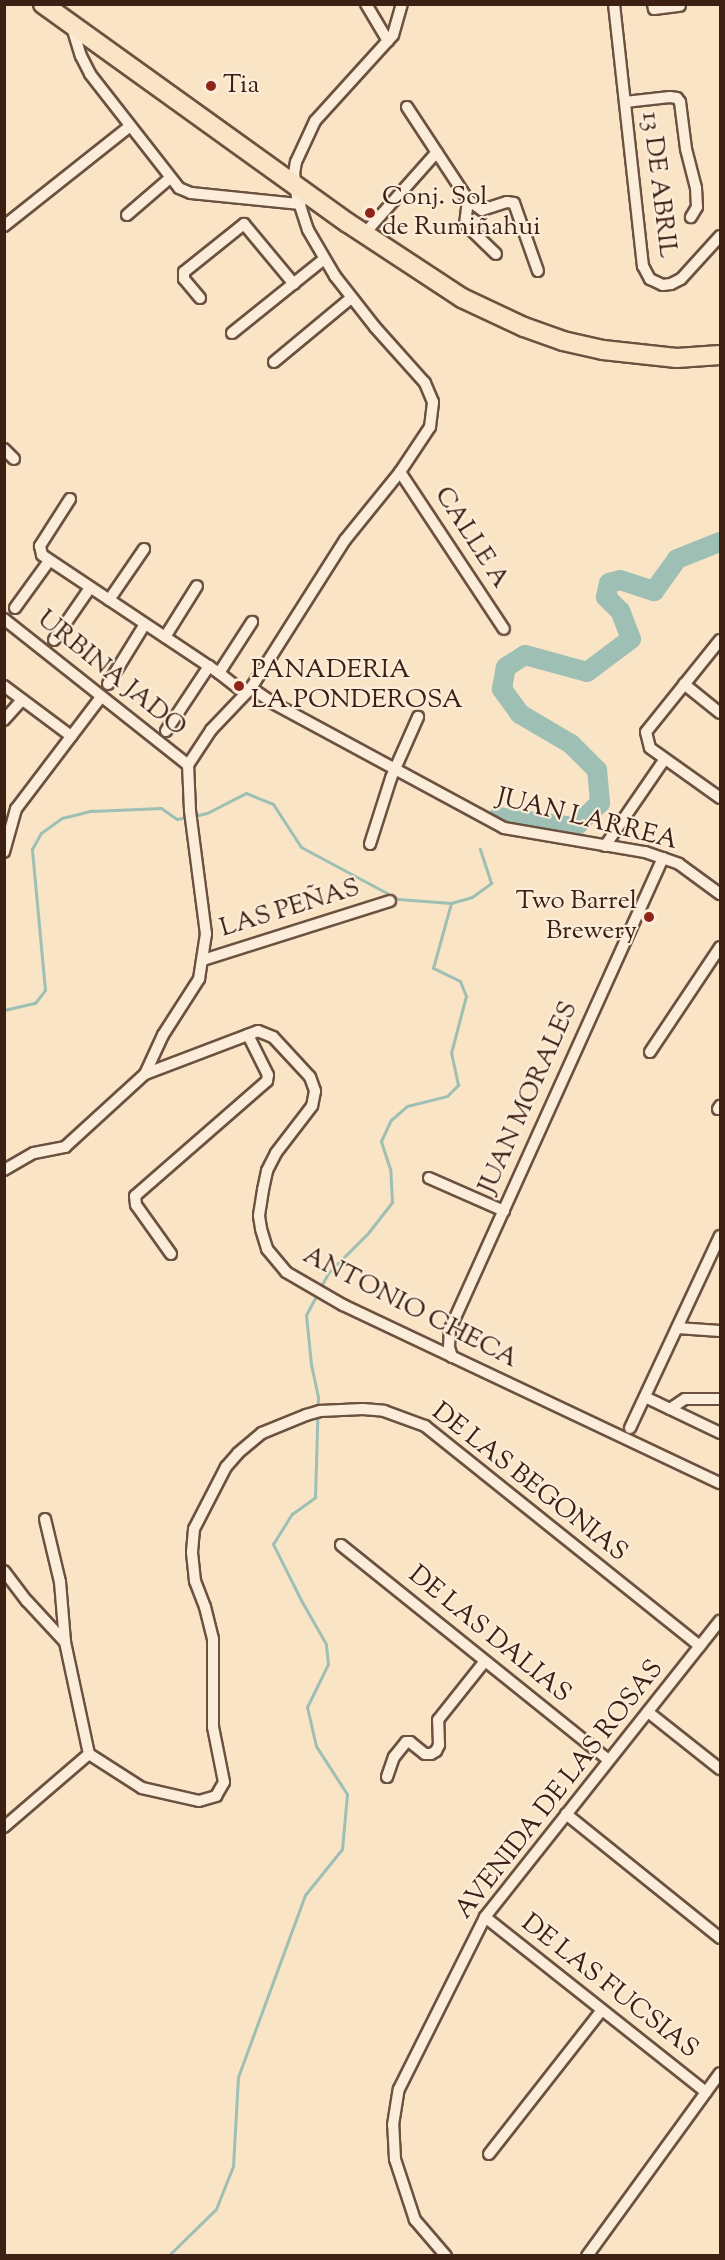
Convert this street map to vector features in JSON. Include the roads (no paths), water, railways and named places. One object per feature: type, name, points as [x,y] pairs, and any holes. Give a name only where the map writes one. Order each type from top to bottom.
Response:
[{"type":"highway","points":[[43,4],[296,185],[462,297],[524,327],[562,341],[644,356],[677,358],[720,355]]},
{"type":"street","points":[[366,4],[388,41]]},
{"type":"street","points":[[4,1170],[34,1153],[65,1147],[145,1074],[163,1035],[200,979],[206,934],[190,810],[188,765],[212,730],[248,691],[345,540],[400,472],[430,427],[433,402],[420,375],[392,347],[351,298],[324,259],[308,230],[296,185],[296,162],[315,121],[388,41],[397,28],[402,4]]},
{"type":"street","name":"13 DE ABRIL","points":[[614,4],[643,266],[650,279],[663,285],[681,279],[720,236]]},
{"type":"street","points":[[653,4],[654,9],[680,6]]},
{"type":"street","points":[[72,25],[81,56],[90,74],[179,188],[191,193],[300,204]]},
{"type":"street","points":[[625,102],[670,97],[677,98],[680,102],[686,149],[696,188],[697,207],[692,217]]},
{"type":"street","points":[[407,107],[468,200],[482,210],[507,202],[514,203],[538,271]]},
{"type":"street","points":[[4,226],[130,126]]},
{"type":"street","points":[[365,233],[437,152]]},
{"type":"street","points":[[127,215],[170,178]]},
{"type":"street","points":[[468,200],[465,224],[496,254]]},
{"type":"street","points":[[200,298],[184,279],[184,272],[244,224],[294,284]]},
{"type":"street","points":[[232,333],[324,259]]},
{"type":"street","points":[[274,362],[351,298]]},
{"type":"street","points":[[4,449],[14,459]]},
{"type":"street","name":"CALLE A","points":[[400,472],[504,629]]},
{"type":"street","points":[[15,608],[49,561],[42,555],[40,546],[70,499]]},
{"type":"street","points":[[109,600],[144,549]]},
{"type":"street","name":"JUAN LARREA","points":[[49,561],[248,691],[504,828],[645,852],[679,864],[720,894]]},
{"type":"street","points":[[165,637],[197,586]]},
{"type":"street","points":[[54,640],[90,588]]},
{"type":"street","name":"URBINA JADO","points":[[4,619],[188,765]]},
{"type":"street","points":[[219,673],[252,622]]},
{"type":"street","points":[[108,684],[145,624]]},
{"type":"street","points":[[720,640],[646,732],[650,748],[720,798]]},
{"type":"street","points":[[166,731],[209,666]]},
{"type":"street","points":[[684,684],[720,713]]},
{"type":"street","points":[[4,686],[71,736]]},
{"type":"street","points":[[4,852],[16,809],[101,697]]},
{"type":"street","points":[[4,720],[22,700]]},
{"type":"street","points":[[370,844],[394,769],[417,717]]},
{"type":"street","points":[[605,846],[664,760]]},
{"type":"street","points":[[4,806],[16,809]]},
{"type":"street","name":"JUAN MORALES","points":[[452,1357],[448,1347],[450,1329],[607,976],[663,858]]},
{"type":"street","name":"LAS PEÑAS","points":[[203,960],[390,901]]},
{"type":"street","points":[[650,1052],[720,947]]},
{"type":"street","name":"ANTONIO CHECA","points":[[145,1074],[258,1031],[273,1037],[310,1077],[315,1091],[312,1106],[276,1154],[267,1171],[260,1216],[267,1249],[286,1272],[343,1305],[720,1482]]},
{"type":"street","points":[[171,1254],[136,1205],[135,1196],[267,1081],[268,1075],[248,1035]]},
{"type":"street","points":[[429,1178],[504,1211]]},
{"type":"street","points":[[630,1428],[720,1236]]},
{"type":"street","points":[[677,1328],[720,1331]]},
{"type":"street","points":[[645,1397],[720,1433]]},
{"type":"street","points":[[670,1408],[685,1399],[720,1399]]},
{"type":"street","name":"DE LAS BEGONIAS","points":[[89,1754],[142,1788],[199,1801],[216,1796],[224,1782],[213,1727],[213,1639],[205,1606],[195,1581],[192,1552],[195,1529],[226,1467],[238,1453],[268,1430],[306,1415],[333,1410],[384,1411],[425,1426],[700,1646]]},
{"type":"street","points":[[4,1827],[89,1754],[65,1642],[60,1582],[45,1519]]},
{"type":"street","name":"DE LAS DALIAS","points":[[341,1545],[608,1760]]},
{"type":"street","points":[[4,1571],[27,1601],[65,1642]]},
{"type":"street","name":"AVENIDA DE LAS ROSAS","points":[[446,2256],[415,2220],[395,2159],[393,2125],[399,2089],[484,1917],[720,1621]]},
{"type":"street","points":[[387,1777],[394,1757],[406,1742],[410,1742],[425,1754],[435,1751],[439,1745],[438,1720],[485,1661]]},
{"type":"street","points":[[648,1712],[720,1769]]},
{"type":"street","points":[[566,1814],[720,1938]]},
{"type":"street","name":"DE LAS FUCSIAS","points":[[484,1917],[706,2092]]},
{"type":"street","points":[[489,2154],[602,2010]]},
{"type":"street","points":[[587,2256],[720,2073]]},
{"type":"waterway","points":[[498,817],[575,827],[600,803],[597,770],[571,744],[520,714],[502,689],[506,667],[525,655],[587,672],[631,639],[620,611],[606,597],[609,583],[620,580],[654,591],[677,559],[720,542]]},
{"type":"waterway","points":[[194,816],[207,813],[246,793],[273,804],[301,847],[398,899],[451,903],[472,897],[491,883],[480,849]]},
{"type":"waterway","points":[[4,1010],[35,1003],[45,990],[32,849],[41,833],[62,818],[91,811],[161,808],[177,819],[188,817]]},
{"type":"waterway","points":[[320,1288],[329,1272],[368,1233],[392,1202],[390,1169],[381,1141],[391,1120],[407,1106],[447,1096],[458,1085],[451,1053],[466,996],[460,981],[433,968],[451,903]]},
{"type":"waterway","points":[[168,2256],[216,2209],[233,2166],[238,2077],[305,1895],[342,1849],[347,1794],[316,1746],[307,1707],[328,1664],[326,1644],[273,1544],[292,1514],[315,1497],[318,1397],[311,1364],[306,1315],[317,1294]]},
{"type":"place","name":"Tia","points":[[211,86]]},
{"type":"place","name":"Conj. Sol de Rumiñahui","points":[[370,213]]},
{"type":"place","name":"PANADERIA LA PONDEROSA","points":[[239,686]]},
{"type":"place","name":"Two Barrel Brewery","points":[[649,917]]}]
